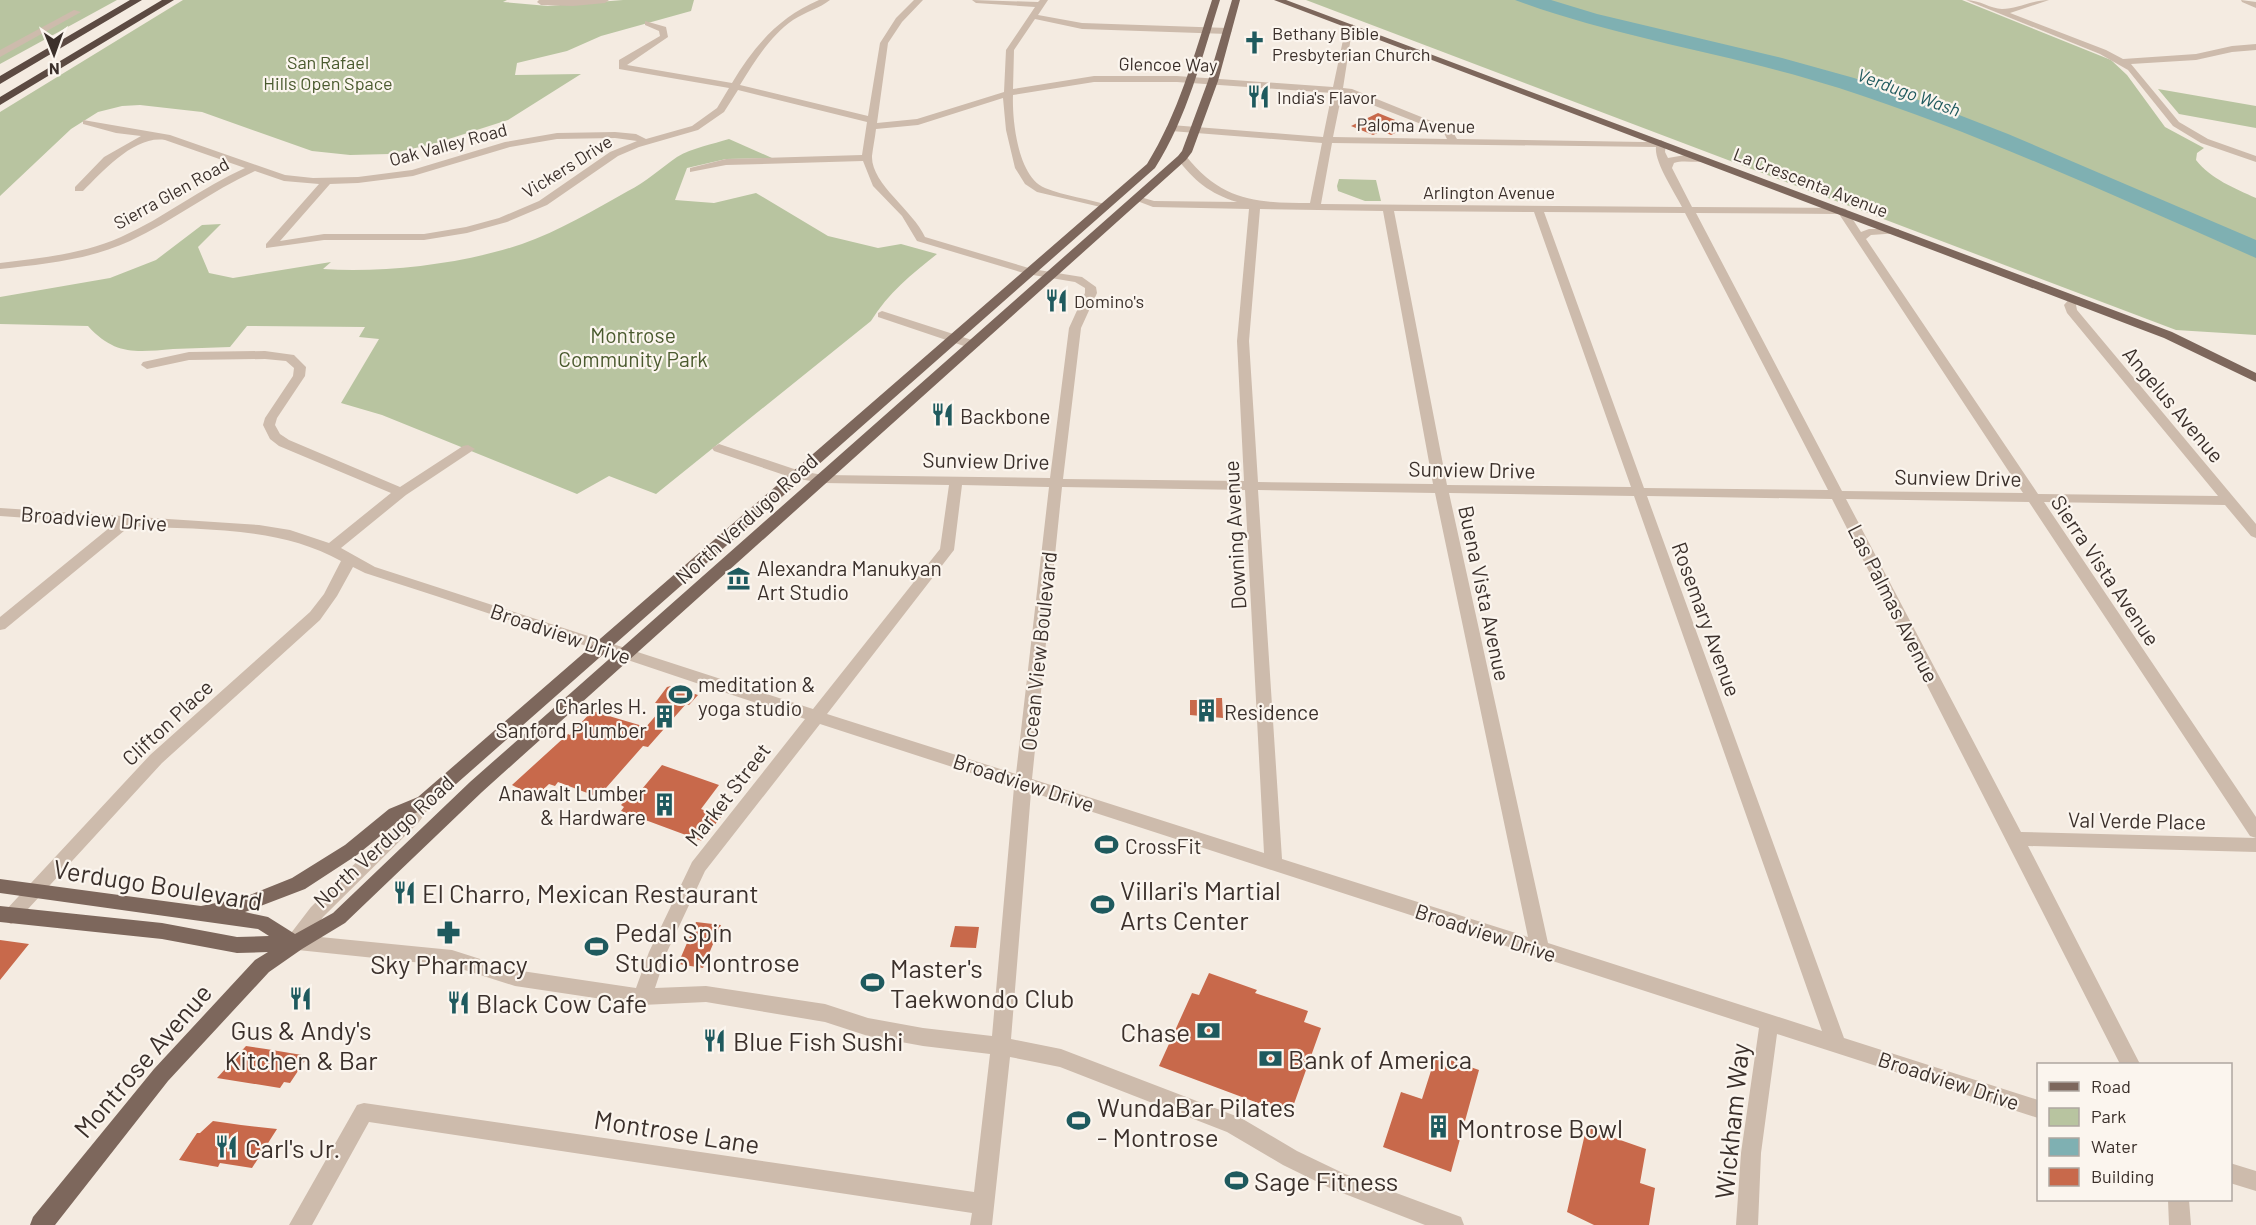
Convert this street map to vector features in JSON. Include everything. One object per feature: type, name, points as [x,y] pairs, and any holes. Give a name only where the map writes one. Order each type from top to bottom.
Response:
[{"type":"highway","points":[[0,81],[137,0]]},
{"type":"highway","points":[[0,102],[169,0]]},
{"type":"main road","name":"North Verdugo Road","points":[[424,802],[1150,166],[1159,155],[1191,79],[1216,0]]},
{"type":"main road","name":"North Verdugo Road","points":[[295,943],[339,918],[447,813],[1182,158],[1196,130],[1213,81],[1236,0]]},
{"type":"main road","name":"La Crescenta Avenue","points":[[1278,0],[2075,298],[2168,335],[2256,378]]},
{"type":"main road","name":"La Crescenta Avenue","points":[[1294,0],[1350,26]]},
{"type":"main road","points":[[202,913],[238,909],[262,902],[289,889],[351,850],[400,810],[424,802],[447,813]]},
{"type":"main road","name":"Verdugo Boulevard","points":[[0,886],[262,922],[295,943]]},
{"type":"main road","name":"Verdugo Boulevard","points":[[6,915],[162,931],[237,945],[295,943]]},
{"type":"main road","name":"Montrose Avenue","points":[[41,1225],[161,1075],[215,1014],[262,966],[295,943]]},
{"type":"street","points":[[541,2],[573,3],[605,0]]},
{"type":"street","name":"Vickers Drive","points":[[327,181],[270,246],[324,237],[424,237],[467,230],[531,209],[614,154],[645,142],[695,128],[711,118],[721,110],[767,37],[806,8],[826,0]]},
{"type":"street","points":[[694,170],[726,162],[867,158],[884,43],[903,15],[919,0]]},
{"type":"street","points":[[976,0],[1042,2]]},
{"type":"street","points":[[1970,0],[2123,62],[2131,68],[2176,124],[2185,131],[2213,145],[2256,159]]},
{"type":"street","points":[[2002,12],[2045,0]]},
{"type":"street","points":[[2245,0],[2256,5]]},
{"type":"street","points":[[796,2],[806,8]]},
{"type":"street","points":[[1042,2],[1010,50],[1011,130],[1020,168],[1029,182],[1041,189],[1105,207]]},
{"type":"street","points":[[0,54],[77,12]]},
{"type":"street","points":[[1033,16],[1082,26],[1228,31]]},
{"type":"street","name":"Glencoe Way","points":[[648,23],[663,29],[664,37],[621,64],[626,68],[735,86],[872,123],[918,122],[1009,93],[1053,84],[1094,79],[1191,79],[1352,91],[1448,131],[1454,142]]},
{"type":"street","points":[[1316,205],[1350,26]]},
{"type":"street","points":[[2123,62],[2196,57],[2232,49],[2256,47]]},
{"type":"street","name":"Oak Valley Road","points":[[86,122],[116,130],[153,134],[284,178],[327,181],[364,180],[413,173],[509,144],[539,138],[615,135],[636,137],[645,142]]},
{"type":"street","name":"Paloma Avenue","points":[[1171,128],[1327,140],[1620,145],[1661,143]]},
{"type":"street","points":[[1620,145],[1632,141],[1631,131]]},
{"type":"street","points":[[79,189],[108,159],[153,134]]},
{"type":"street","name":"Las Palmas Avenue","points":[[1661,143],[1659,147],[1667,168],[2016,839],[2129,1063]]},
{"type":"street","points":[[1667,168],[1669,161],[1674,159],[1690,157],[1705,159]]},
{"type":"street","name":"Ocean View Boulevard","points":[[867,158],[868,170],[876,185],[913,222],[920,238],[1031,272],[1077,279],[1090,287],[1091,293],[1074,328],[1023,782],[1001,1046],[982,1215]]},
{"type":"street","points":[[1182,158],[1197,178],[1220,195],[1255,204]]},
{"type":"street","name":"Sierra Glen Road","points":[[0,266],[65,258],[124,239],[217,184],[253,168]]},
{"type":"street","name":"Arlington Avenue","points":[[1137,199],[1153,204],[1842,211]]},
{"type":"street","points":[[1798,211],[1807,209],[1808,199]]},
{"type":"street","name":"Downing Avenue","points":[[1255,204],[1244,341],[1273,864]]},
{"type":"street","name":"Buena Vista Avenue","points":[[1388,208],[1441,489],[1540,950]]},
{"type":"street","name":"Rosemary Avenue","points":[[1538,209],[1836,1043]]},
{"type":"street","name":"Sierra Vista Avenue","points":[[1842,211],[2256,831]]},
{"type":"street","points":[[1862,241],[1861,237],[1869,232],[1895,231]]},
{"type":"street","name":"Angelus Avenue","points":[[2075,298],[2070,305],[2071,310],[2256,533]]},
{"type":"street","points":[[882,315],[974,345]]},
{"type":"street","points":[[147,365],[189,356],[265,355],[290,358],[300,367],[299,376],[269,425],[275,436],[296,449],[401,492]]},
{"type":"street","name":"Sunview Drive","points":[[719,448],[798,474],[824,479],[2230,501]]},
{"type":"street","points":[[331,549],[401,492],[468,449]]},
{"type":"street","name":"Market Street","points":[[642,997],[658,952],[698,867],[947,550],[956,481]]},
{"type":"street","name":"Broadview Drive","points":[[0,512],[260,530],[290,535],[331,549],[370,570],[512,615],[626,655],[2037,1109]]},
{"type":"street","points":[[0,625],[128,520]]},
{"type":"street","name":"Clifton Place","points":[[6,915],[35,890],[156,759],[315,616],[330,596],[349,560]]},
{"type":"street","name":"North Verdugo Road","points":[[295,943],[316,912],[413,817],[424,802]]},
{"type":"street","name":"Val Verde Place","points":[[2016,839],[2256,845]]},
{"type":"street","points":[[295,943],[452,958],[515,978],[642,997],[706,994],[825,1013],[868,1027],[923,1037],[1001,1046],[1061,1058],[1234,1125],[1290,1158],[1339,1182],[1453,1225]]},
{"type":"street","name":"Wickham Way","points":[[1747,1225],[1751,1153],[1769,1023]]},
{"type":"street","name":"Montrose Lane","points":[[300,1225],[364,1112],[982,1215]]},
{"type":"street","points":[[2232,1174],[2256,1181]]},
{"type":"street","points":[[2179,1201],[2180,1225]]},
{"type":"green space","points":[[0,0],[117,0],[0,64]]},
{"type":"green space","name":"San Rafael Hills Open Space","points":[[183,0],[507,0],[503,2],[548,6],[623,0],[694,0],[691,11],[601,36],[567,51],[517,63],[515,75],[581,74],[508,120],[433,144],[389,154],[350,155],[312,151],[202,112],[140,105],[122,106],[98,112],[71,129],[0,196],[0,112]]},
{"type":"green space","points":[[1306,0],[1962,0],[2111,60],[2127,75],[2165,127],[2204,148],[2197,153],[2196,160],[2202,167],[2223,182],[2256,198],[2256,335],[2176,330]]},
{"type":"green space","points":[[2158,89],[2256,106],[2256,128],[2179,114]]},
{"type":"green space","name":"Montrose Community Park","points":[[729,139],[772,158],[726,159],[687,168],[675,200],[714,203],[756,193],[828,236],[878,248],[901,244],[937,254],[893,293],[871,321],[656,494],[609,476],[577,494],[382,415],[341,403],[379,339],[359,337],[365,327],[247,326],[230,347],[137,351],[108,343],[88,326],[0,324],[0,297],[110,278],[156,260],[202,225],[221,224],[198,247],[209,273],[233,278],[331,262],[323,269],[372,270],[424,266],[499,251],[536,239],[576,220],[635,187],[683,154]]},
{"type":"green space","points":[[1339,179],[1376,180],[1381,201],[1365,201],[1338,191]]},
{"type":"water","points":[[1515,0],[1551,0],[1597,14],[1782,58],[1854,78],[1936,106],[2008,134],[2256,240],[2256,258],[1998,146],[1892,106],[1799,76],[1636,36],[1555,14]]},
{"type":"building","points":[[1378,113],[1410,126],[1391,135],[1382,131],[1373,135],[1351,126]]},
{"type":"building","points":[[671,686],[698,695],[689,705],[686,704],[648,747],[643,746],[598,797],[558,782],[555,786],[549,784],[535,797],[512,785],[568,734],[570,735],[592,711],[646,727],[664,706],[655,703],[667,687]]},
{"type":"building","name":"Residence","points":[[1205,698],[1222,698],[1223,718],[1190,715],[1190,700],[1205,700]]},
{"type":"building","name":"Anawalt Lumber & Hardware","points":[[662,765],[719,785],[701,809],[721,817],[702,841],[621,811],[624,807],[621,805],[632,793],[637,795]]},
{"type":"building","points":[[696,922],[721,925],[703,968],[678,964]]},
{"type":"building","points":[[955,926],[979,927],[976,948],[950,947]]},
{"type":"building","points":[[0,940],[29,944],[0,980]]},
{"type":"building","points":[[1209,973],[1257,990],[1255,993],[1308,1011],[1304,1022],[1321,1028],[1290,1115],[1159,1066],[1192,993],[1199,995]]},
{"type":"building","points":[[246,1046],[308,1056],[290,1083],[284,1082],[280,1088],[217,1078]]},
{"type":"building","name":"Montrose Bowl","points":[[1436,1055],[1479,1070],[1451,1172],[1383,1147],[1401,1092],[1422,1099]]},
{"type":"building","name":"Carl's Jr.","points":[[213,1121],[277,1129],[252,1168],[220,1163],[218,1167],[179,1160],[197,1133]]},
{"type":"building","points":[[1587,1125],[1603,1130],[1603,1134],[1646,1149],[1640,1183],[1655,1188],[1649,1225],[1594,1225],[1567,1212]]},
{"type":"place","name":"Bethany Bible Presbyterian Church","points":[[1254,43]]},
{"type":"place","name":"India's Flavor","points":[[1259,97]]},
{"type":"place","name":"Domino's","points":[[1056,301]]},
{"type":"place","name":"Backbone","points":[[942,415]]},
{"type":"place","name":"Alexandra Manukyan Art Studio","points":[[739,579]]},
{"type":"place","name":"meditation & yoga studio","points":[[680,695]]},
{"type":"place","name":"Residence","points":[[1206,711]]},
{"type":"place","name":"Charles H. Sanford Plumber","points":[[665,717]]},
{"type":"place","name":"Anawalt Lumber & Hardware","points":[[664,804]]},
{"type":"place","name":"CrossFit","points":[[1107,845]]},
{"type":"place","name":"El Charro, Mexican Restaurant","points":[[404,892]]},
{"type":"place","name":"Villari's Martial Arts Center","points":[[1102,904]]},
{"type":"place","name":"Sky Pharmacy","points":[[449,932]]},
{"type":"place","name":"Pedal Spin Studio Montrose","points":[[597,946]]},
{"type":"place","name":"Master's Taekwondo Club","points":[[872,982]]},
{"type":"place","name":"Gus & Andy's Kitchen & Bar","points":[[301,998]]},
{"type":"place","name":"Black Cow Cafe","points":[[458,1002]]},
{"type":"place","name":"Chase","points":[[1208,1031]]},
{"type":"place","name":"Blue Fish Sushi","points":[[715,1040]]},
{"type":"place","name":"Bank of America","points":[[1270,1058]]},
{"type":"place","name":"WundaBar Pilates - Montrose","points":[[1079,1121]]},
{"type":"place","name":"Montrose Bowl","points":[[1439,1127]]},
{"type":"place","name":"Carl's Jr.","points":[[227,1147]]},
{"type":"place","name":"Sage Fitness","points":[[1236,1180]]},
{"type":"water label","name":"Verdugo Wash","points":[[1909,92]]}]
